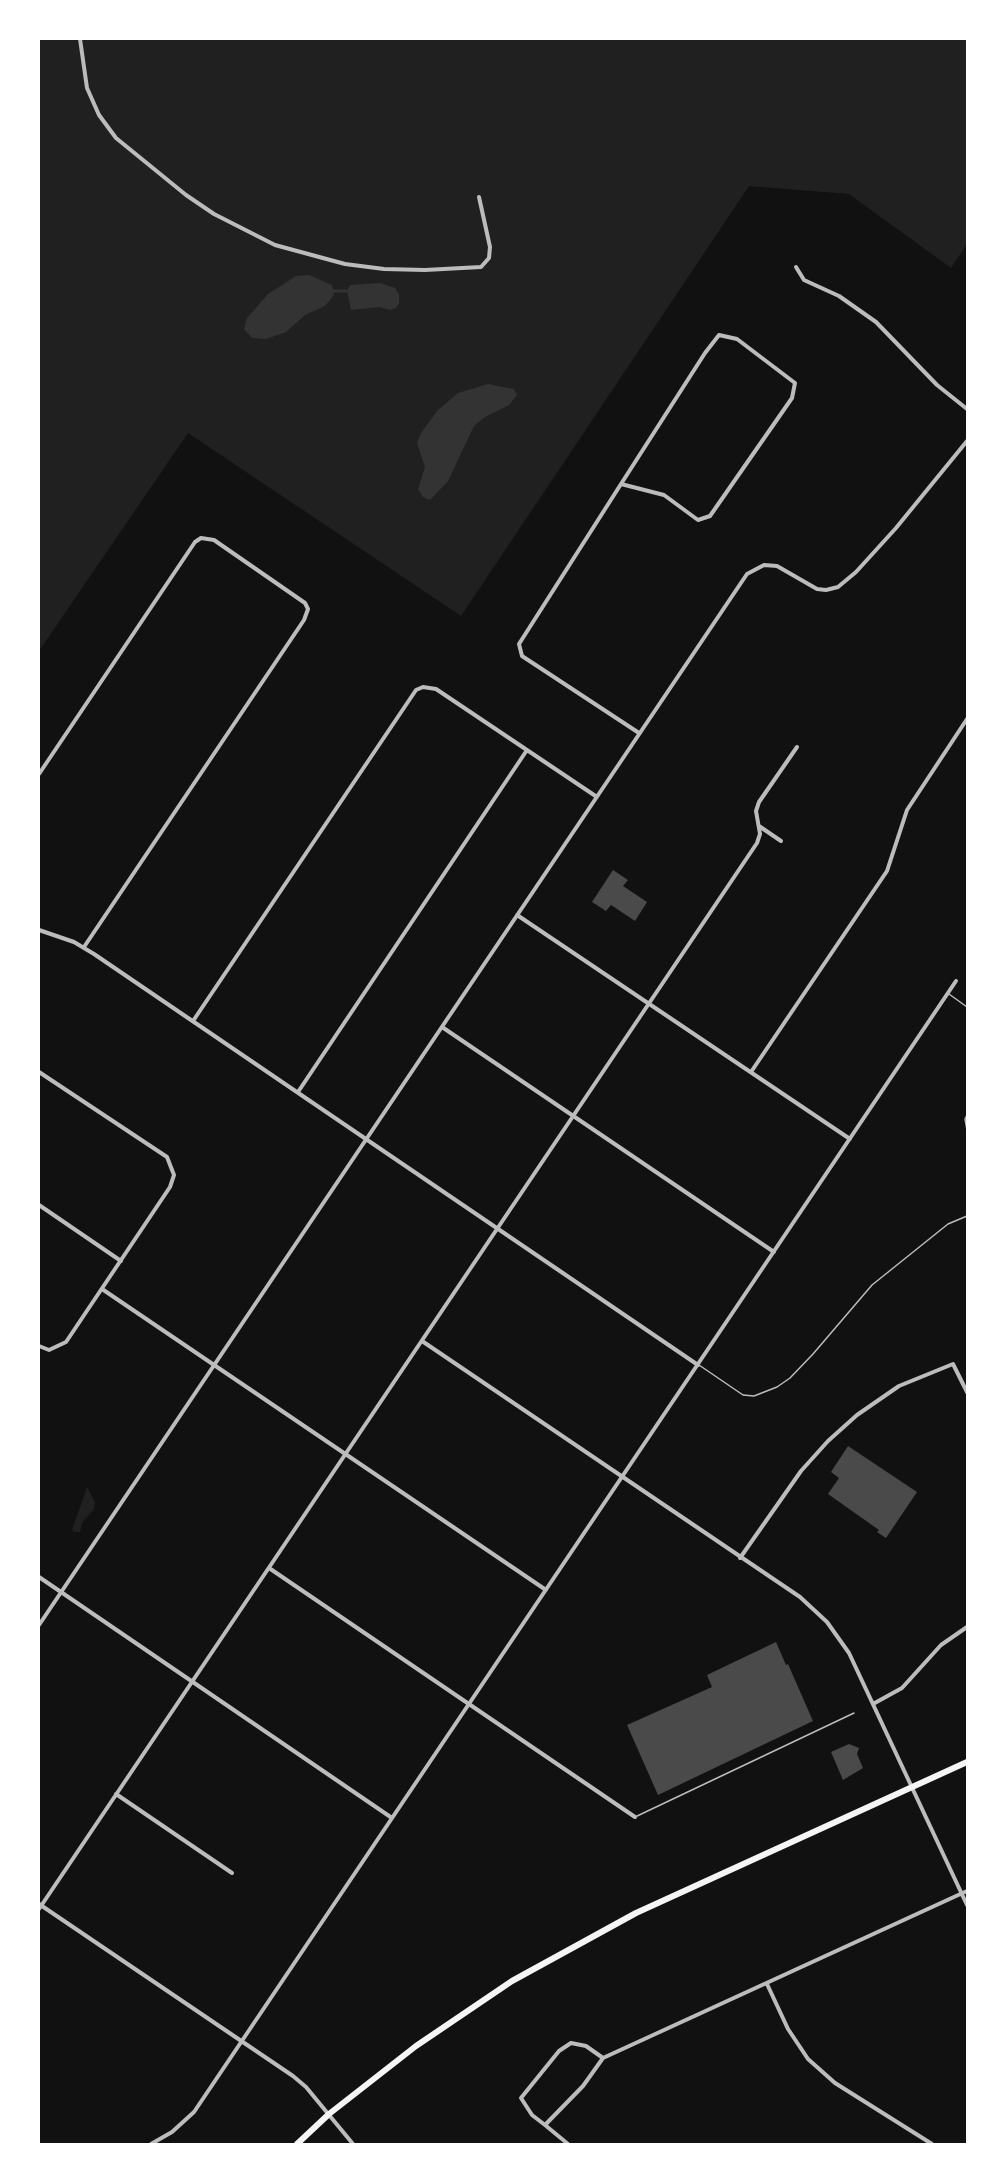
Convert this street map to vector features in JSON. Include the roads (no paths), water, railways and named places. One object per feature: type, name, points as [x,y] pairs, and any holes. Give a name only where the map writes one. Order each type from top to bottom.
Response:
[{"type":"main road","points":[[297,2144],[329,2114],[445,2024],[556,1956],[636,1913],[967,1762]]},
{"type":"street","points":[[80,39],[87,88],[99,115],[116,138],[186,195],[214,214],[275,245],[345,264],[384,269],[424,270],[481,267],[489,258],[490,247],[479,197]]},
{"type":"street","points":[[796,267],[804,280],[839,296],[876,322],[937,385],[967,409]]},
{"type":"street","points":[[621,484],[664,495],[698,520],[710,516],[792,398],[795,383],[737,339],[719,335],[621,484],[519,644],[522,656],[639,733]]},
{"type":"street","points":[[39,1625],[747,574],[764,565],[777,566],[816,588],[826,590],[838,587],[856,572],[896,528],[967,441]]},
{"type":"street","points":[[39,774],[195,542],[201,538],[214,540],[305,603],[308,609],[304,620],[84,947]]},
{"type":"street","points":[[193,1021],[411,695],[423,687],[436,689],[597,797]]},
{"type":"street","points":[[751,1072],[887,871],[908,810],[967,718]]},
{"type":"street","points":[[353,2144],[329,2114],[293,2076],[40,1906],[757,843],[760,834],[756,811],[759,802],[797,747]]},
{"type":"street","points":[[298,1092],[527,750]]},
{"type":"street","points":[[759,826],[781,841]]},
{"type":"street","points":[[517,915],[850,1139]]},
{"type":"street","points":[[39,930],[84,947],[698,1365]]},
{"type":"street","points":[[152,2144],[172,2132],[194,2112],[956,981]]},
{"type":"street","points":[[441,1027],[774,1252]]},
{"type":"street","points":[[39,1072],[171,1162],[174,1175],[173,1181],[66,1342],[49,1350],[39,1346]]},
{"type":"street","points":[[39,1205],[121,1261]]},
{"type":"street","points":[[102,1289],[546,1590]]},
{"type":"street","points":[[422,1341],[621,1479],[800,1598],[827,1622],[849,1653],[967,1905]]},
{"type":"street","points":[[740,1558],[801,1471],[828,1440],[857,1415],[899,1386],[953,1364],[967,1392]]},
{"type":"street","points":[[269,1568],[635,1817]]},
{"type":"street","points":[[39,1577],[392,1818]]},
{"type":"street","points":[[873,1704],[902,1688],[941,1645],[967,1627]]},
{"type":"street","points":[[116,1794],[232,1873]]},
{"type":"street","points":[[545,2125],[583,2086],[603,2058],[967,1891]]},
{"type":"street","points":[[767,1984],[788,2029],[808,2059],[836,2083],[932,2144]]},
{"type":"street","points":[[568,2144],[531,2115],[521,2098],[541,2072],[571,2043],[586,2046],[603,2058]]},
{"type":"lane","points":[[948,994],[967,1007]]},
{"type":"lane","points":[[967,1115],[965,1119],[967,1130]]},
{"type":"lane","points":[[698,1365],[743,1395],[754,1396],[777,1387],[790,1378],[813,1354],[872,1285],[941,1229],[967,1216]]},
{"type":"lane","points":[[635,1817],[854,1713]]},
{"type":"waterway","points":[[333,291],[347,291]]}]
